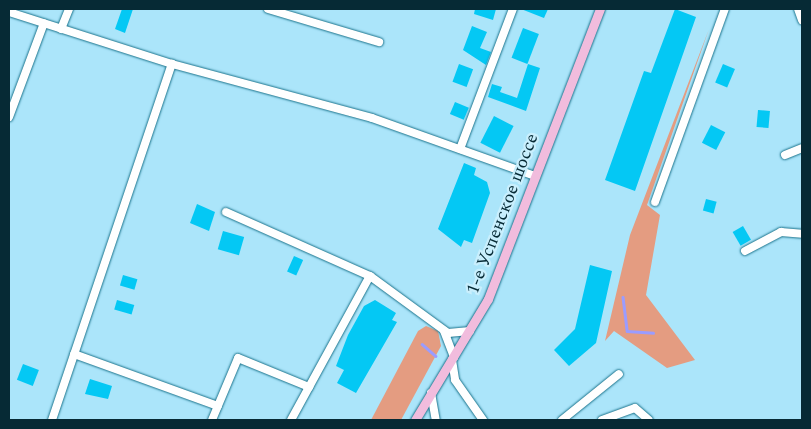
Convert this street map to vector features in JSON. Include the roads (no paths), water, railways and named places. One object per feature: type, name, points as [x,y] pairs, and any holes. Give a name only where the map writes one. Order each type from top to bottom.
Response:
[{"type":"main road","name":"1-е Успенское шоссе","points":[[416,420],[472,330],[600,9]]},
{"type":"street","points":[[61,28],[69,9]]},
{"type":"street","points":[[268,9],[379,42]]},
{"type":"street","points":[[460,149],[513,9]]},
{"type":"street","points":[[655,202],[725,9]]},
{"type":"street","points":[[9,12],[172,64],[372,118],[535,176]]},
{"type":"street","points":[[9,117],[44,23]]},
{"type":"street","points":[[52,420],[172,64]]},
{"type":"street","points":[[785,155],[802,148]]},
{"type":"street","points":[[226,212],[370,276],[443,329],[455,334],[472,330]]},
{"type":"street","points":[[745,251],[781,232],[802,234]]},
{"type":"street","points":[[291,420],[370,276]]},
{"type":"street","points":[[443,329],[453,358],[455,380],[483,420]]},
{"type":"street","points":[[74,354],[218,406]]},
{"type":"street","points":[[212,420],[238,358],[309,387]]},
{"type":"street","points":[[562,420],[619,374]]},
{"type":"street","points":[[436,420],[433,390],[442,381],[455,380]]},
{"type":"street","points":[[602,420],[635,408],[649,420]]},
{"type":"waterway","points":[[623,297],[627,331],[653,333]]},
{"type":"waterway","points":[[422,344],[436,356]]}]
